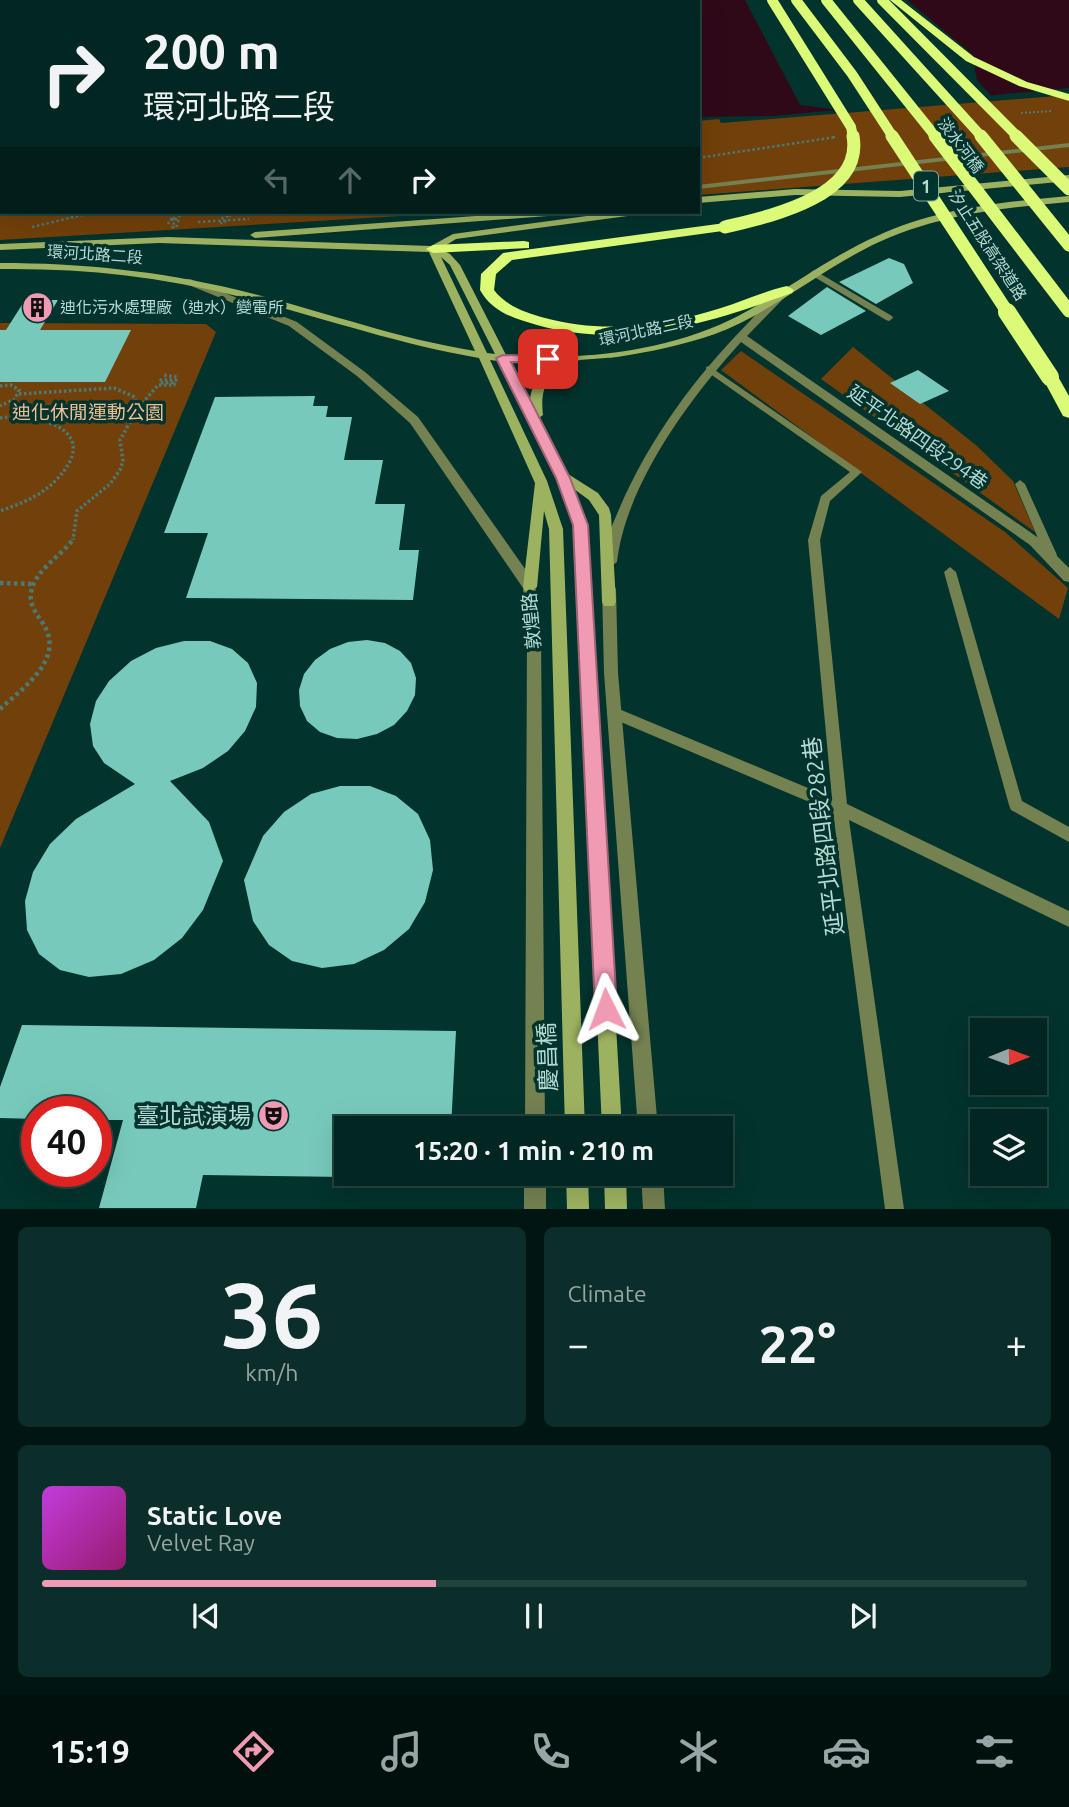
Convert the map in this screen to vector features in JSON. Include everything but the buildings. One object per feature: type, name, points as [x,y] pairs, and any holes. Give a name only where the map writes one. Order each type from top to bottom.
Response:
[{"type":"highway","points":[[772,0],[851,127],[854,150],[845,170],[830,188],[814,199],[779,215],[724,228],[508,256],[492,268],[487,279],[487,289],[503,306],[538,321],[562,328],[620,332],[664,329],[701,320],[788,290]]},
{"type":"highway","name":"汐止五股高架道路","points":[[796,0],[860,85],[1050,377],[1069,412]]},
{"type":"highway","name":"淡水河橋","points":[[826,0],[900,90],[1069,312]]},
{"type":"highway","name":"淡水河橋","points":[[858,0],[976,130],[1069,246]]},
{"type":"highway","points":[[882,0],[1069,189]]},
{"type":"highway","points":[[895,0],[971,59],[1023,84],[1069,99]]},
{"type":"highway","points":[[433,249],[632,239]]},
{"type":"main road","points":[[700,202],[795,192],[900,194],[1069,178]]},
{"type":"main road","name":"環河北路二段","points":[[0,266],[87,266],[186,281],[447,350],[483,357],[567,359],[658,346],[712,331],[788,290],[847,253],[904,228],[957,212],[1069,199]]},
{"type":"main road","name":"環河北路二段","points":[[0,247],[161,241],[538,214]]},
{"type":"main road","points":[[433,249],[453,237],[467,234],[620,214]]},
{"type":"main road","points":[[161,241],[433,249],[452,258],[563,478],[580,525],[611,1116]]},
{"type":"main road","name":"慶昌橋","points":[[433,249],[541,481],[556,529],[575,1116]]},
{"type":"main road","points":[[541,434],[534,391],[546,376],[567,359]]},
{"type":"main road","points":[[563,478],[594,495],[601,503],[605,515],[608,603]]},
{"type":"main road","points":[[530,587],[541,481]]},
{"type":"main road","points":[[577,1186],[578,1209]]},
{"type":"main road","points":[[615,1186],[616,1209]]},
{"type":"street","name":"敦煌路","points":[[186,281],[293,324],[361,374],[414,420],[530,587],[534,632],[535,1116]]},
{"type":"street","points":[[647,1116],[614,713],[608,603],[611,551],[616,531],[635,486],[669,422],[709,369],[788,290]]},
{"type":"street","name":"延平北路四段294巷","points":[[740,336],[1051,555],[1069,577]]},
{"type":"street","points":[[535,1186],[535,1209]]},
{"type":"street","points":[[653,1186],[654,1209]]},
{"type":"lane","points":[[700,187],[1069,145]]},
{"type":"lane","points":[[814,273],[889,318]]},
{"type":"lane","name":"延平北路四段282巷","points":[[709,369],[857,472],[825,499],[814,540],[840,808],[895,1209]]},
{"type":"lane","points":[[1020,484],[1051,555]]},
{"type":"lane","points":[[950,572],[1016,805],[1069,835]]},
{"type":"lane","points":[[614,713],[840,808],[1069,919]]},
{"type":"path","points":[[32,228],[87,214]]},
{"type":"path","points":[[174,220],[180,214]]},
{"type":"path","points":[[0,709],[32,682],[48,657],[50,643],[47,630],[32,606],[31,593],[34,584],[44,569],[74,538],[75,519],[82,506],[118,475],[123,461],[120,440],[138,408],[158,385],[174,385],[175,382],[160,383],[161,380],[176,380],[177,377],[163,375]]},
{"type":"path","points":[[0,386],[15,386],[19,394]]},
{"type":"path","points":[[0,406],[19,394],[120,389],[135,397],[138,408]]},
{"type":"path","points":[[0,418],[30,416],[48,419],[61,425],[70,435],[73,447],[60,476],[25,502],[0,511]]},
{"type":"path","points":[[0,583],[34,584]]},
{"type":"green space","points":[[1069,95],[1069,167],[700,195],[700,121],[719,119],[721,123]]},
{"type":"green space","points":[[0,214],[435,214],[0,240]]},
{"type":"green space","name":"迪化休閒運動公園","points":[[0,323],[206,324],[216,332],[0,848]]},
{"type":"green space","points":[[853,347],[977,446],[1013,481],[1035,532],[821,379]]},
{"type":"green space","points":[[741,351],[1005,532],[1068,588],[1059,619],[721,370]]},
{"type":"shaded area","points":[[700,0],[1069,0],[1069,88],[773,116],[700,117]]},
{"type":"pier","points":[[745,0],[907,0],[972,54],[977,80],[994,99],[841,113],[839,110],[800,105]]},
{"type":"place","name":"迪化污水處理廠（迪水）變電所","points":[[37,307]]},
{"type":"place","name":"臺北試演場","points":[[274,1115]]},
{"type":"route","points":[[548,359],[503,358],[574,501],[580,525],[606,1009]]}]
